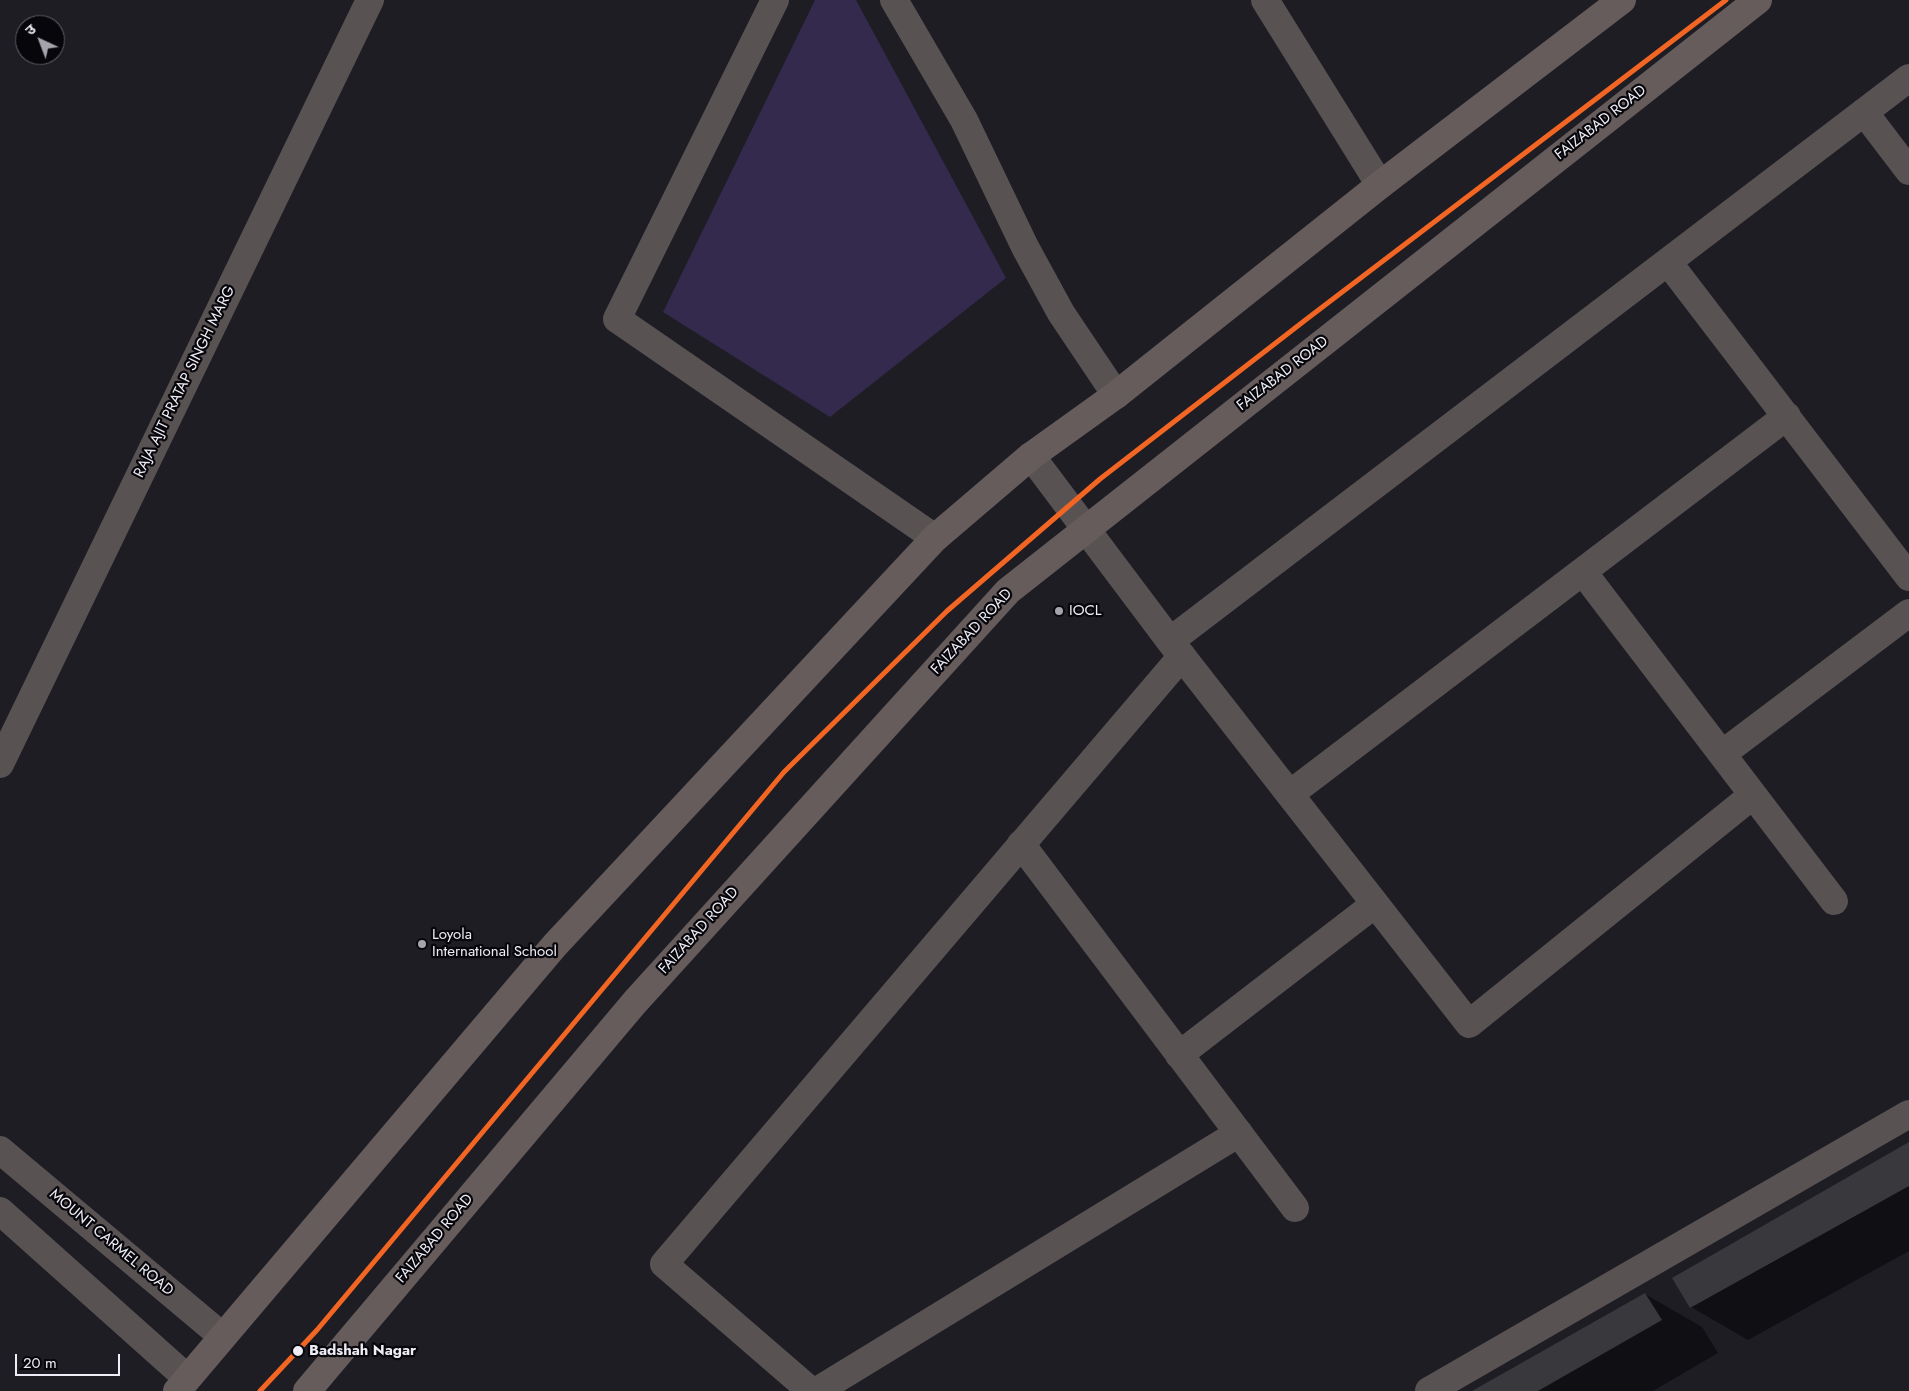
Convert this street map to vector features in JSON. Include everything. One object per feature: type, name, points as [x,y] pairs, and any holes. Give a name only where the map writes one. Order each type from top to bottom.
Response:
[{"type":"main road","points":[[182,1384],[556,945],[936,538],[1031,456],[1116,395],[1380,185],[1622,0]]},
{"type":"main road","name":"FAIZABAD ROAD","points":[[307,1391],[655,980],[1008,591],[1758,0]]},
{"type":"street","name":"RAJA AJIT PRATAP SINGH MARG","points":[[0,764],[370,0]]},
{"type":"street","points":[[775,0],[617,319],[936,538]]},
{"type":"street","points":[[894,0],[964,120],[1025,247],[1061,313],[1116,395]]},
{"type":"street","points":[[1265,0],[1380,185]]},
{"type":"street","points":[[811,1391],[664,1264],[1022,844],[1176,648],[1668,262],[1909,78]]},
{"type":"street","points":[[1864,112],[1909,172]]},
{"type":"street","points":[[1668,262],[1909,577]]},
{"type":"street","points":[[1290,794],[1787,416]]},
{"type":"street","points":[[1031,456],[1176,648],[1469,1024],[1753,795]]},
{"type":"street","points":[[1583,572],[1834,901]]},
{"type":"street","points":[[1722,754],[1909,613]]},
{"type":"street","points":[[1022,844],[1295,1208]]},
{"type":"street","points":[[1179,1054],[1375,904]]},
{"type":"street","points":[[1429,1391],[1909,1114]]},
{"type":"street","points":[[817,1391],[1239,1133]]},
{"type":"street","name":"MOUNT CARMEL ROAD","points":[[0,1150],[222,1336]]},
{"type":"street","points":[[0,1211],[182,1384]]},
{"type":"shaded area","points":[[815,0],[856,0],[1006,278],[830,417],[663,312]]},
{"type":"building","points":[[1909,1142],[1909,1186],[1690,1308],[1672,1278]]},
{"type":"building","points":[[1645,1293],[1662,1320],[1538,1391],[1472,1391]]},
{"type":"transit line","points":[[260,1391],[317,1330],[784,772],[947,611],[1100,479],[1726,0]]},
{"type":"place","name":"IOCL","points":[[1059,611]]},
{"type":"place","name":"Loyola International School","points":[[422,944]]},
{"type":"place","name":"Badshah Nagar","points":[[298,1351]]}]
